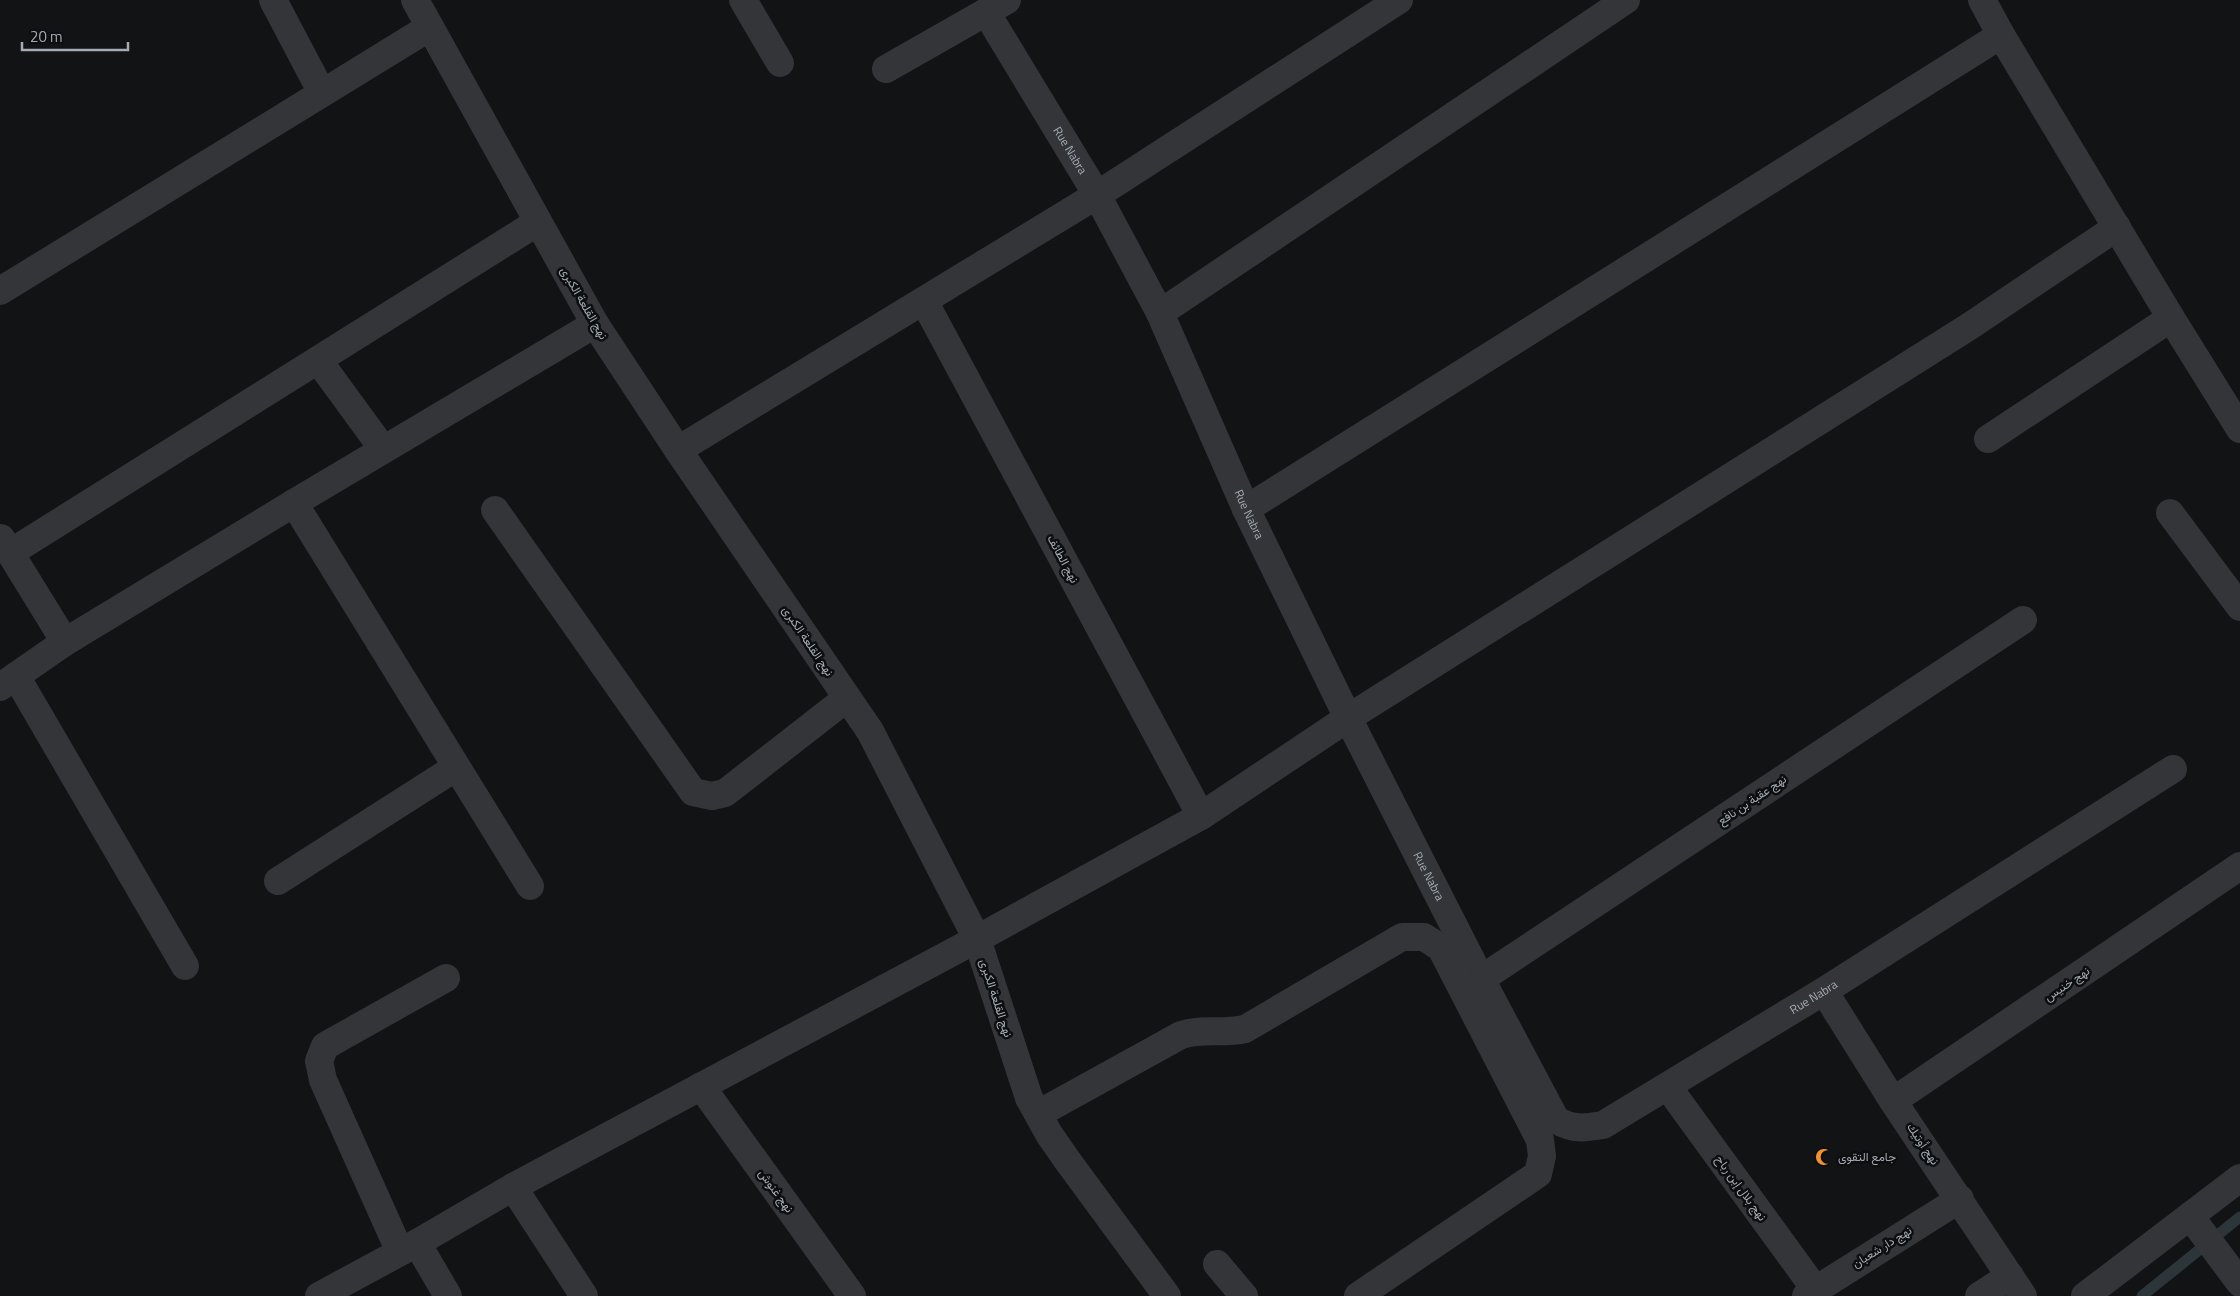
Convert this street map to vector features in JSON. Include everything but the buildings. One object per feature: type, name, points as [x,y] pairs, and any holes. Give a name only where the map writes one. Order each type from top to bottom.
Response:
[{"type":"street","points":[[273,0],[322,93]]},
{"type":"street","name":"نهج القلعة الكبرى","points":[[415,0],[595,324],[678,450],[870,731],[977,939],[1029,1098],[1067,1160],[1167,1296]]},
{"type":"street","points":[[743,0],[780,63]]},
{"type":"street","points":[[678,450],[1096,195],[1399,0]]},
{"type":"street","points":[[1160,313],[1626,0]]},
{"type":"street","points":[[1982,0],[2116,227],[2240,429]]},
{"type":"street","points":[[886,69],[996,6]]},
{"type":"street","name":"Rue Nabra","points":[[996,6],[1160,313],[1246,509],[1348,718],[1481,979],[1556,1120],[1570,1128],[1587,1128],[1603,1125],[1668,1088],[1824,991],[2173,769]]},
{"type":"street","points":[[0,291],[430,27]]},
{"type":"street","points":[[1246,509],[2001,35]]},
{"type":"street","points":[[65,642],[5,545],[318,360],[538,222]]},
{"type":"street","points":[[319,1296],[408,1248],[512,1187],[977,939],[1201,816],[1348,718],[1962,332],[2116,227]]},
{"type":"street","name":"نهج الطائف","points":[[924,301],[1201,816]]},
{"type":"street","points":[[1988,438],[2171,318]]},
{"type":"street","points":[[185,966],[8,682],[65,642],[383,449],[595,324]]},
{"type":"street","points":[[318,360],[383,449]]},
{"type":"street","points":[[294,503],[455,768],[530,886]]},
{"type":"street","points":[[495,510],[693,792],[712,796],[725,793],[847,698]]},
{"type":"street","points":[[2170,513],[2240,607]]},
{"type":"street","name":"نهج عقبة بن نافع","points":[[1481,979],[2023,620]]},
{"type":"street","points":[[278,881],[455,768]]},
{"type":"street","name":"نهج خنيس","points":[[1894,1101],[2240,866]]},
{"type":"street","points":[[1038,1114],[1181,1035],[1205,1030],[1233,1032],[1245,1029],[1402,937],[1424,937],[1441,948],[1540,1140],[1542,1156],[1538,1174],[1358,1296]]},
{"type":"street","points":[[446,978],[325,1046],[319,1061],[323,1080],[408,1248],[448,1296]]},
{"type":"street","name":"نهج أوتيك","points":[[1824,991],[1894,1101],[2017,1286]]},
{"type":"street","name":"نهج غنوش","points":[[701,1086],[852,1296]]},
{"type":"street","name":"نهج بلال إبن رباح","points":[[1668,1088],[1810,1293]]},
{"type":"street","points":[[2085,1296],[2240,1178]]},
{"type":"street","points":[[512,1187],[584,1296]]},
{"type":"street","name":"نهج دار شعبان","points":[[1810,1293],[1960,1199]]},
{"type":"street","points":[[2190,1216],[2240,1283]]},
{"type":"street","points":[[1217,1264],[1244,1296]]},
{"type":"street","points":[[1979,1296],[2017,1286]]},
{"type":"waterway","points":[[2142,1296],[2240,1217]]},
{"type":"place","name":"جامع التقوى","points":[[1824,1157]]}]
